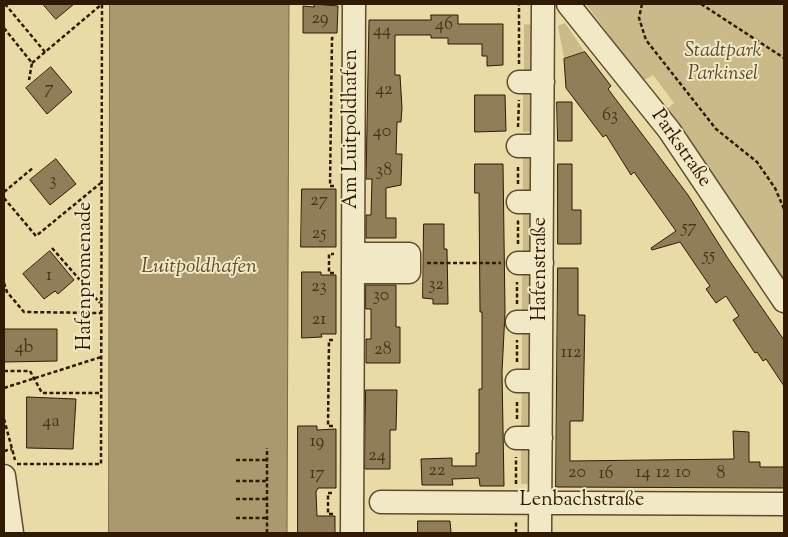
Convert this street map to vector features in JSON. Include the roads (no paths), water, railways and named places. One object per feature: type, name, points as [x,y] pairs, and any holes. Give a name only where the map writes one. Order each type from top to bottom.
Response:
[{"type":"street","name":"Am Luitpoldhafen","points":[[352,513],[354,4]]},
{"type":"street","name":"Hafenstraße","points":[[540,533],[543,4]]},
{"type":"street","name":"Parkstraße","points":[[568,4],[669,130],[784,301]]},
{"type":"street","points":[[519,82],[543,82]]},
{"type":"street","points":[[518,146],[542,146]]},
{"type":"street","points":[[518,202],[542,202]]},
{"type":"street","points":[[353,263],[409,254],[409,263]]},
{"type":"street","points":[[518,263],[542,263]]},
{"type":"street","points":[[517,322],[541,322]]},
{"type":"street","points":[[517,381],[541,381]]},
{"type":"street","points":[[516,438],[541,438]]},
{"type":"street","points":[[10,470],[12,533]]},
{"type":"street","name":"Am Luitpoldhafen","points":[[352,513],[381,494],[380,502]]},
{"type":"street","name":"Lenbachstraße","points":[[380,502],[784,504]]},
{"type":"water","name":"Luitpoldhafen","points":[[110,4],[289,4],[287,533],[109,533]]},
{"type":"park label","name":"Stadtpark Parkinsel","points":[[723,64]]}]
